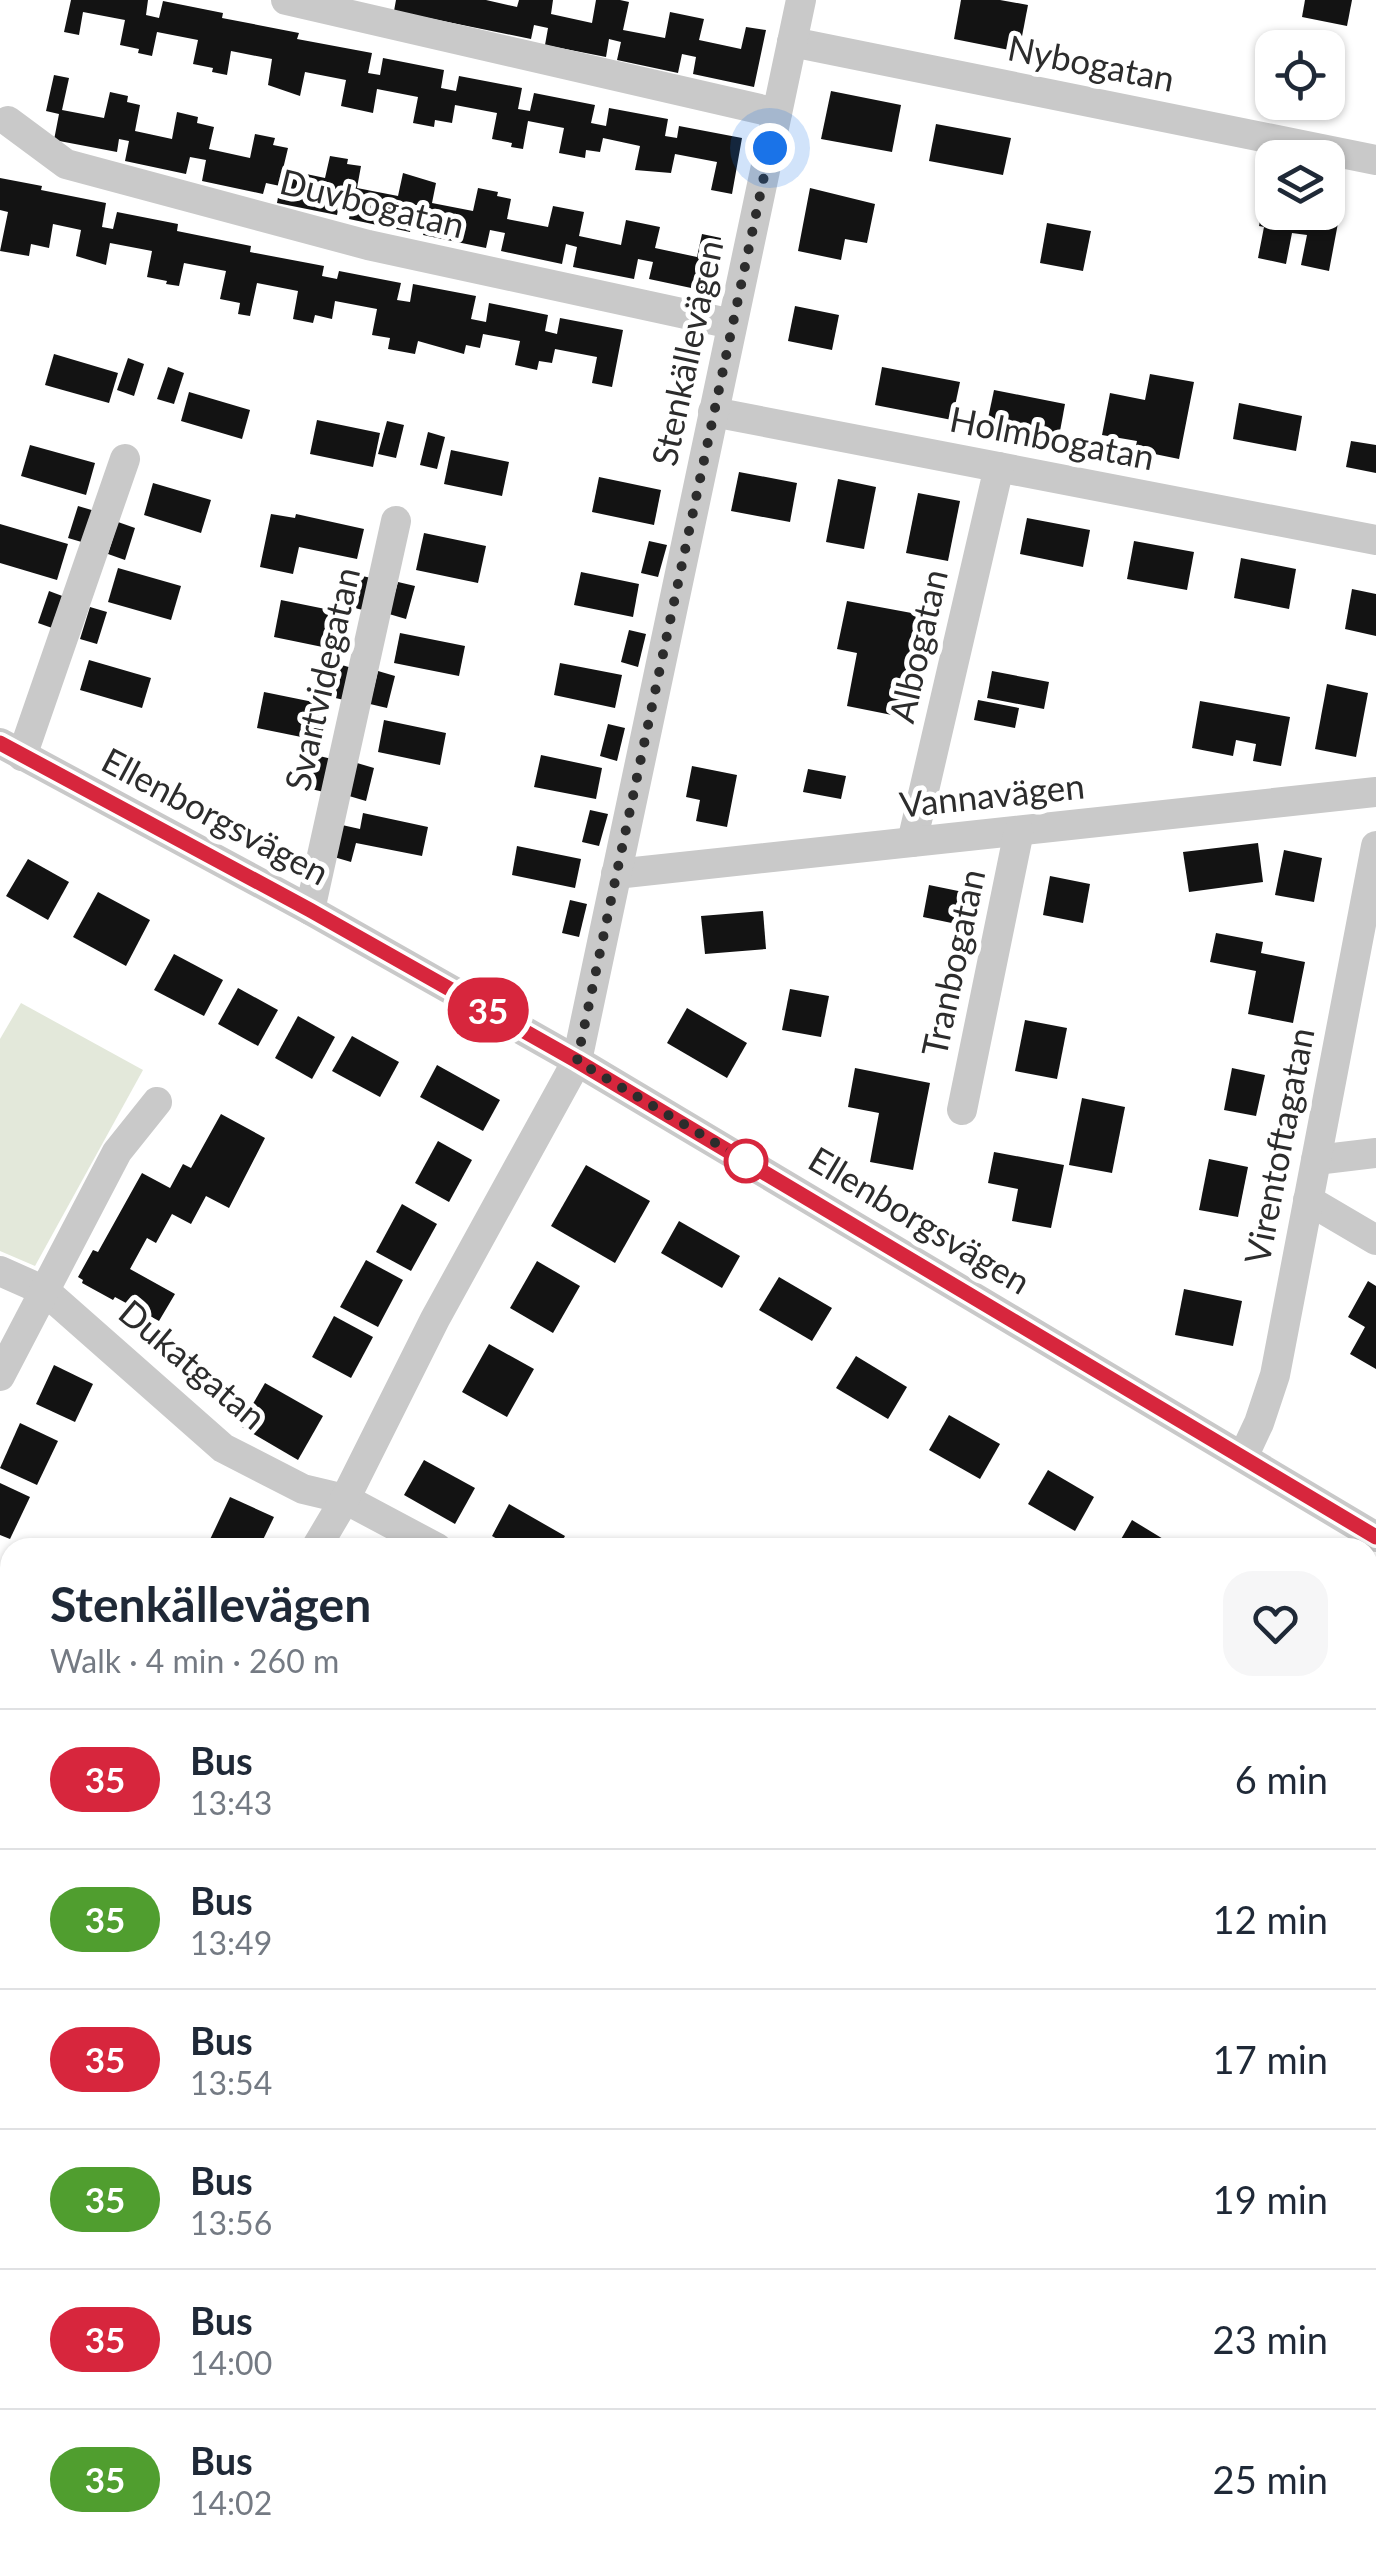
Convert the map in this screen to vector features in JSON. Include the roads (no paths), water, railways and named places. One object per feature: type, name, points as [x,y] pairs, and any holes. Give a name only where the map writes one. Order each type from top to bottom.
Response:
[{"type":"street","points":[[286,0],[777,113]]},
{"type":"street","name":"Stenkällevägen","points":[[322,1538],[435,1319],[577,1061],[801,0]]},
{"type":"street","name":"Nybogatan","points":[[792,42],[1376,160]]},
{"type":"street","name":"Duvbogatan","points":[[8,121],[66,164],[368,244],[732,324]]},
{"type":"street","name":"Holmbogatan","points":[[714,412],[1376,540]]},
{"type":"street","points":[[11,749],[124,459]]},
{"type":"street","name":"Albogatan","points":[[912,842],[1000,466]]},
{"type":"street","name":"Svartvidegatan","points":[[310,910],[396,522]]},
{"type":"street","name":"Ellenborgsvägen","points":[[11,749],[310,910],[577,1061],[1376,1537]]},
{"type":"street","name":"Vannavägen","points":[[616,874],[1376,792]]},
{"type":"street","name":"Tranbogatan","points":[[962,1110],[1019,831]]},
{"type":"street","name":"Virentoftagatan","points":[[1244,1457],[1275,1375],[1376,846]]},
{"type":"street","points":[[0,1376],[117,1152],[157,1102]]},
{"type":"street","points":[[1316,1160],[1376,1153]]},
{"type":"street","points":[[1308,1200],[1376,1240]]},
{"type":"street","name":"Dukatgatan","points":[[0,1272],[45,1291],[223,1448],[303,1489],[344,1498],[418,1538]]}]
